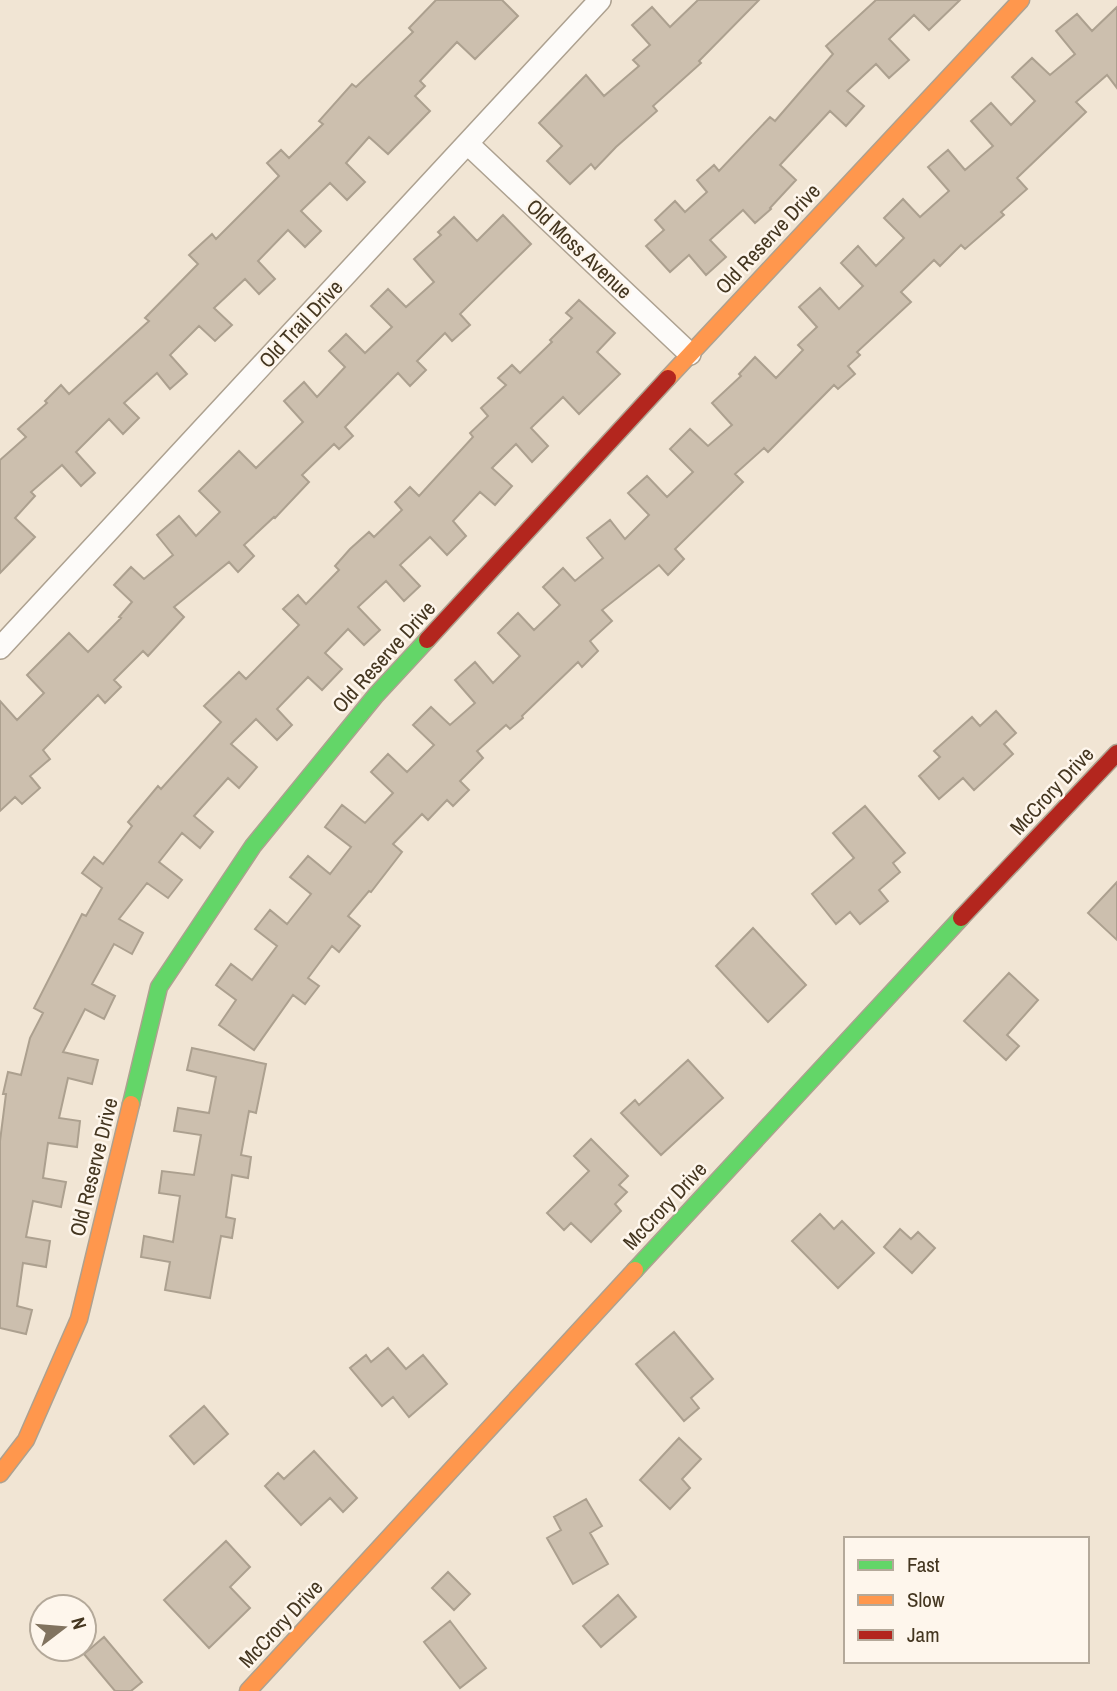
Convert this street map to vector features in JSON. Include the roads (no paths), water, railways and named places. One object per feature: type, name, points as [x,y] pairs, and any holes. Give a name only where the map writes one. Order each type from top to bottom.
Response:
[{"type":"street","name":"Old Trail Drive","points":[[0,648],[600,0]]},
{"type":"street","name":"Old Reserve Drive","points":[[0,1474],[26,1440],[79,1319],[159,987],[253,846],[376,695],[1021,0]]},
{"type":"street","name":"Old Moss Avenue","points":[[468,144],[690,354]]},
{"type":"street","name":"McCrory Drive","points":[[248,1691],[888,995],[1117,753]]}]
